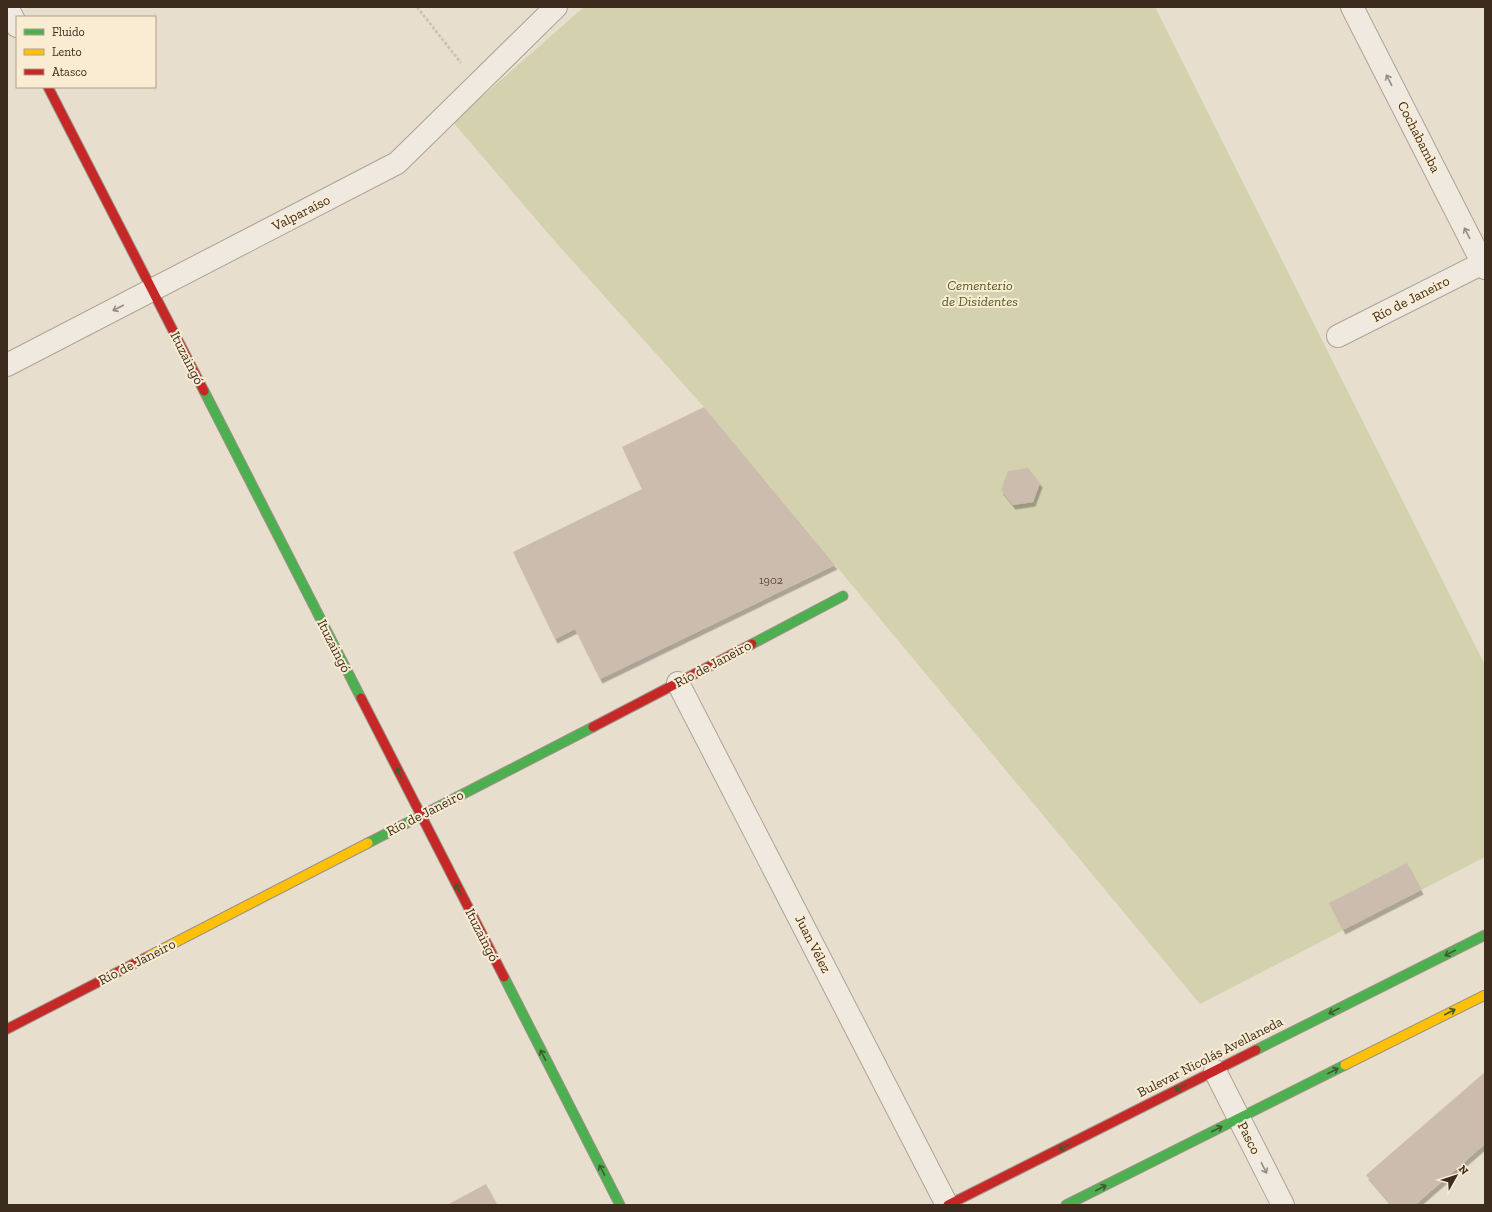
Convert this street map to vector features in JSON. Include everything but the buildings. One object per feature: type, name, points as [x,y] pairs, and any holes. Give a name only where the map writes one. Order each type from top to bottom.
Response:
[{"type":"street","points":[[7,7],[16,24]]},
{"type":"street","name":"Valparaíso","points":[[7,365],[397,164],[556,7]]},
{"type":"street","name":"Cochabamba","points":[[1352,7],[1484,264]]},
{"type":"street","name":"Ituzaingó","points":[[49,88],[620,1205]]},
{"type":"street","name":"Río de Janeiro","points":[[1338,336],[1484,264]]},
{"type":"street","name":"Río de Janeiro","points":[[7,1029],[678,683],[843,596]]},
{"type":"street","name":"Juan Vélez","points":[[678,683],[948,1205]]},
{"type":"street","name":"Bulevar Nicolás Avellaneda","points":[[948,1205],[1485,936]]},
{"type":"street","points":[[1066,1205],[1485,995]]},
{"type":"street","name":"Pasco","points":[[1215,1071],[1283,1205]]},
{"type":"path","points":[[417,7],[478,84]]},
{"type":"green space","name":"Cementerio de Disidentes","points":[[584,7],[1155,7],[1485,665],[1485,857],[1200,1004],[704,407],[552,238],[453,122]]},
{"type":"traffic: fast","points":[[204,391],[361,698]]},
{"type":"traffic: fast","points":[[752,644],[843,596]]},
{"type":"traffic: fast","points":[[368,843],[593,727]]},
{"type":"traffic: fast","points":[[1256,1050],[1485,935]]},
{"type":"traffic: fast","points":[[504,977],[620,1205]]},
{"type":"traffic: fast","points":[[1066,1205],[1345,1065]]},
{"type":"traffic: slow","points":[[147,957],[368,843]]},
{"type":"traffic: slow","points":[[1345,1065],[1485,995]]},
{"type":"traffic: jam","points":[[49,88],[204,391]]},
{"type":"traffic: jam","points":[[593,727],[752,644]]},
{"type":"traffic: jam","points":[[361,698],[504,977]]},
{"type":"traffic: jam","points":[[7,1029],[147,957]]},
{"type":"traffic: jam","points":[[948,1205],[1256,1050]]}]
